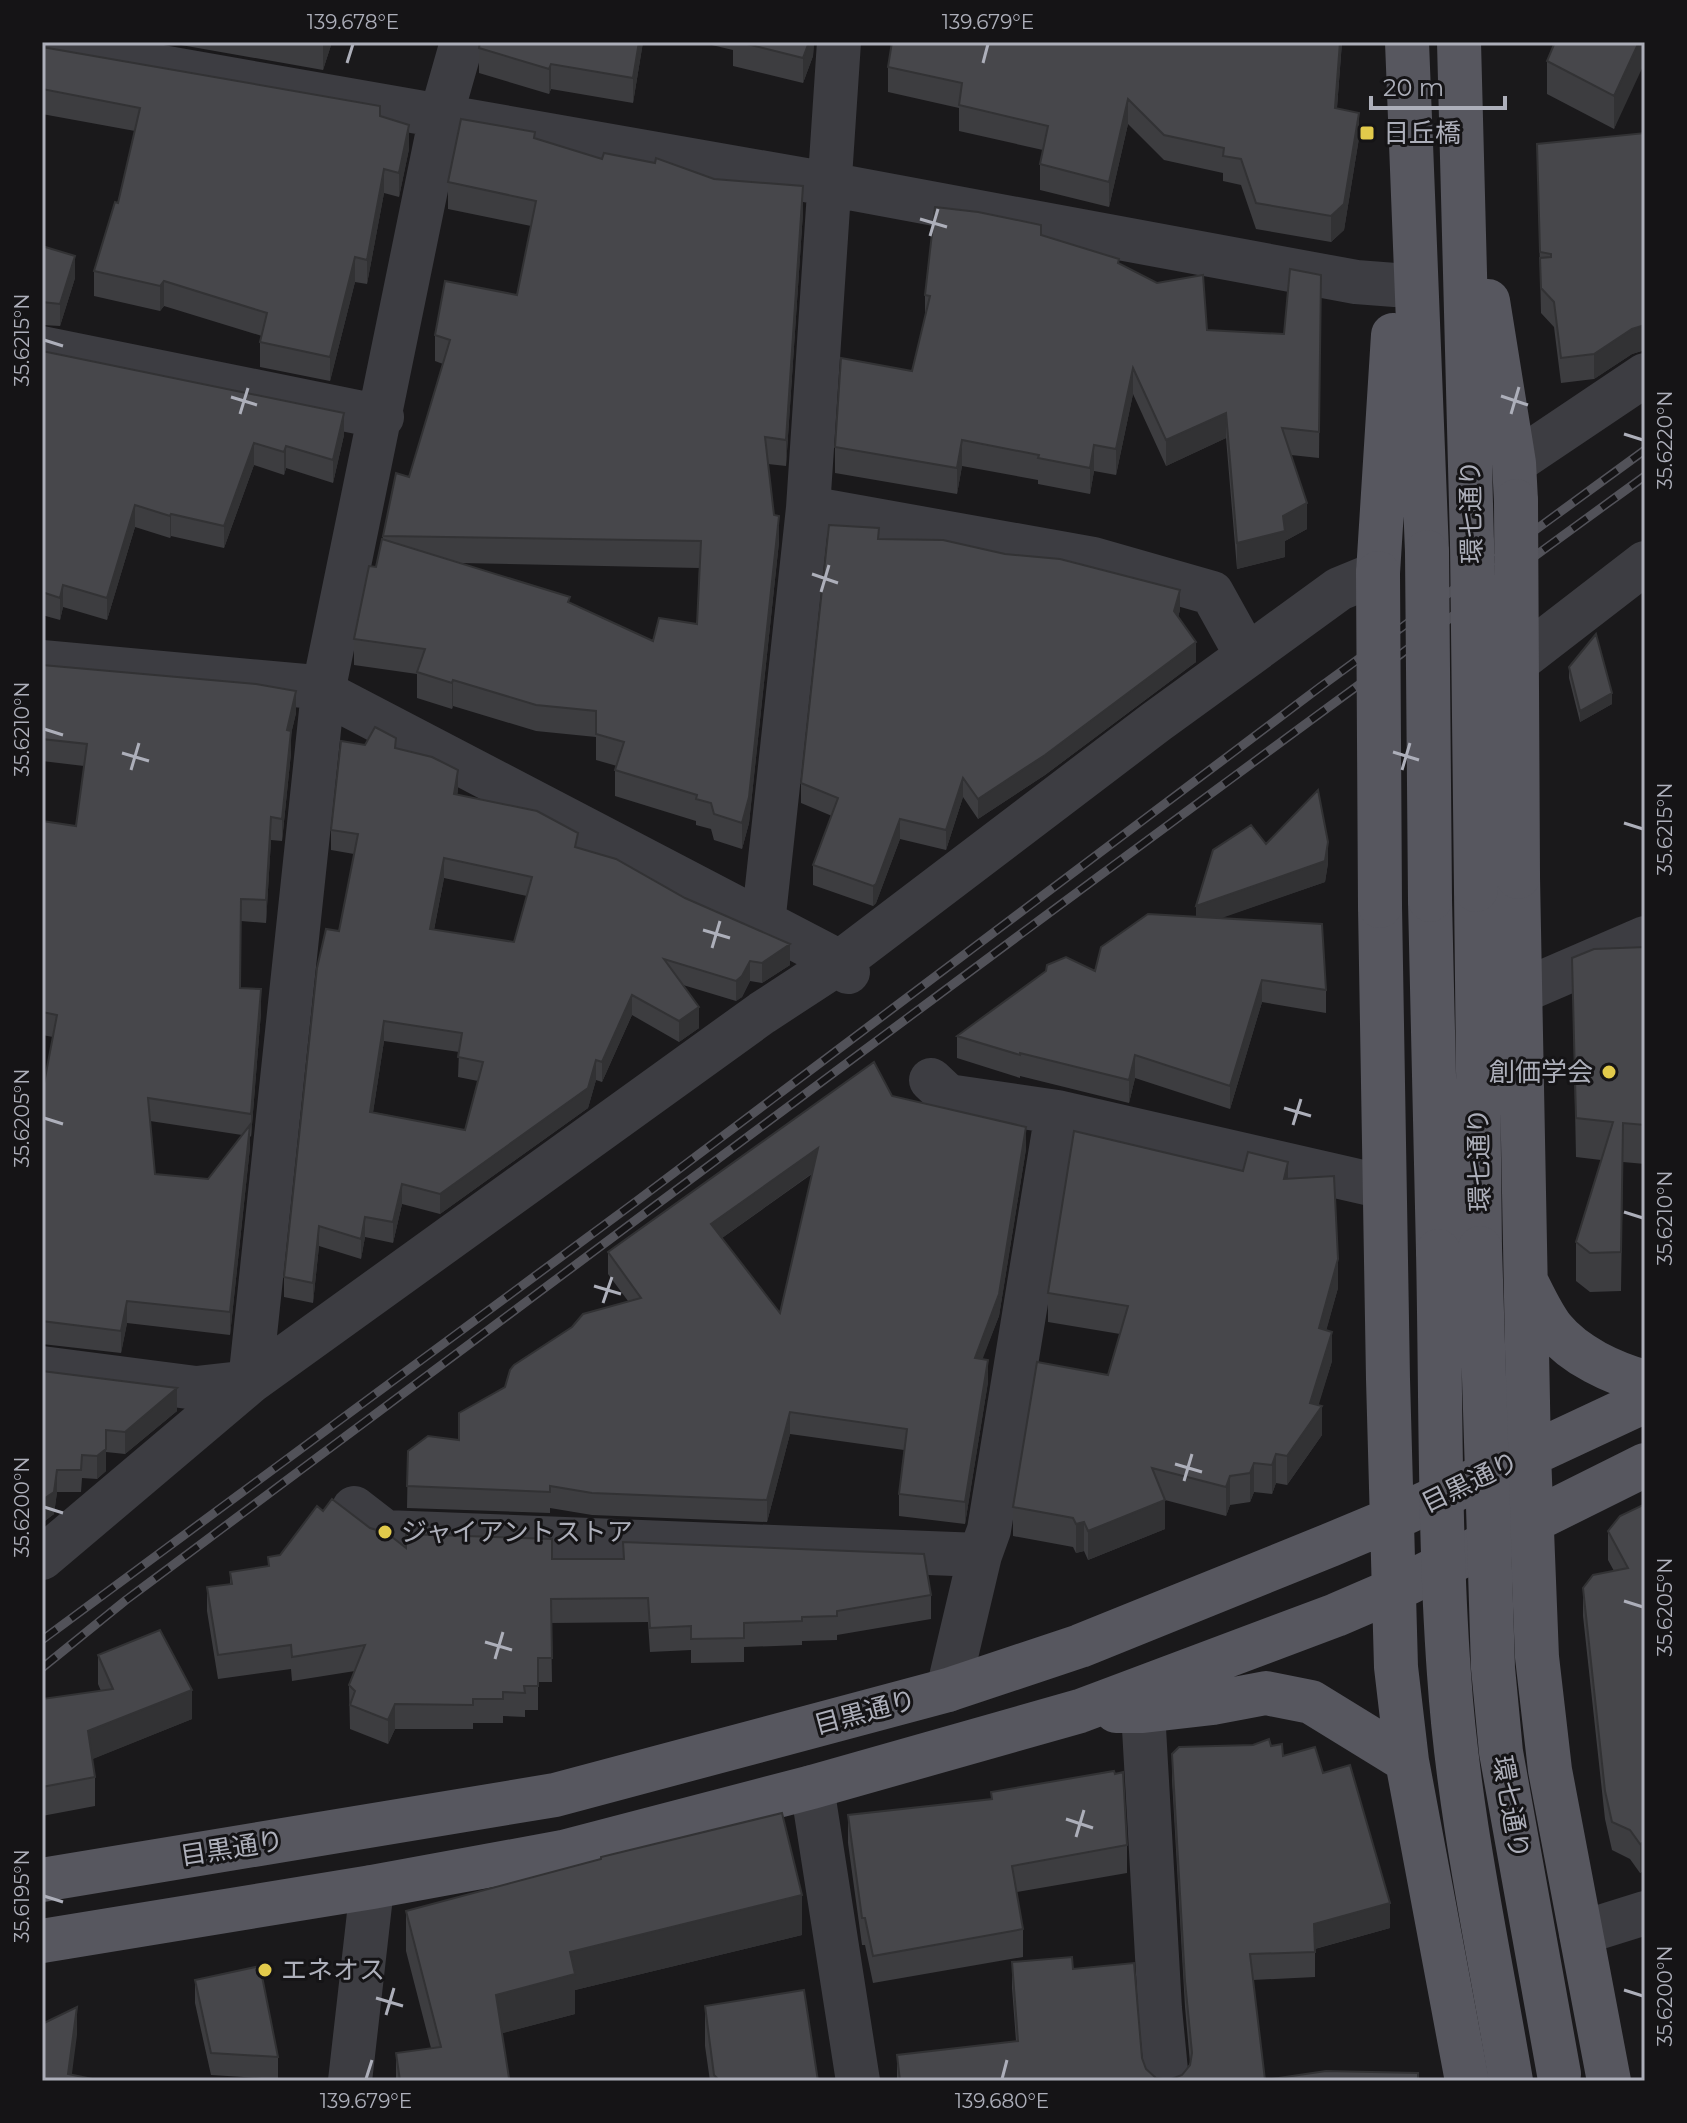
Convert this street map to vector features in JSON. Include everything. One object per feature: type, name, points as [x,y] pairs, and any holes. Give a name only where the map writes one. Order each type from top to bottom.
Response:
[{"type":"main road","name":"環七通り","points":[[1407,42],[1427,552],[1430,900],[1501,1752],[1560,2077]]},
{"type":"main road","name":"環七通り","points":[[1459,42],[1472,543],[1476,890],[1443,1544],[1449,1675],[1458,1765],[1511,2081]]},
{"type":"main road","points":[[1464,189],[1494,329],[1515,482],[1520,992],[1529,1454],[1537,1657],[1550,1770],[1609,2081]]},
{"type":"main road","points":[[1411,190],[1395,285],[1378,573],[1384,1187],[1396,1667],[1407,1761],[1467,2081]]},
{"type":"main road","points":[[1528,1285],[1553,1329],[1567,1342],[1624,1376],[1645,1382]]},
{"type":"main road","name":"目黒通り","points":[[42,1880],[555,1795],[948,1690],[1080,1646],[1392,1519],[1645,1401]]},
{"type":"main road","points":[[42,1941],[563,1852],[812,1787],[1080,1711],[1336,1615],[1394,1590],[1645,1465]]},
{"type":"main road","points":[[1080,1711],[1143,1711],[1266,1693],[1311,1702],[1407,1761]]},
{"type":"street","points":[[250,1382],[323,692],[382,417],[441,116],[462,42]]},
{"type":"street","points":[[763,924],[808,508],[839,42]]},
{"type":"street","points":[[42,46],[828,184],[1356,282],[1395,285]]},
{"type":"street","points":[[42,348],[382,417]]},
{"type":"street","points":[[1515,482],[1645,375]]},
{"type":"street","points":[[808,508],[1093,559],[1212,593],[1247,656]]},
{"type":"street","points":[[1518,661],[1645,563]]},
{"type":"street","points":[[42,1558],[250,1382],[762,1013],[844,967],[1026,820],[1339,589],[1378,573]]},
{"type":"street","points":[[42,662],[305,686],[323,692],[844,967]]},
{"type":"street","points":[[1520,992],[1645,938]]},
{"type":"street","points":[[931,1080],[948,1096],[1057,1112],[1384,1187]]},
{"type":"street","points":[[948,1690],[980,1555],[989,1530],[1057,1112]]},
{"type":"street","points":[[42,1368],[196,1388],[250,1382]]},
{"type":"street","points":[[354,1508],[385,1532],[980,1555]]},
{"type":"street","points":[[1143,1711],[1167,2081]]},
{"type":"street","points":[[812,1787],[858,2081]]},
{"type":"street","points":[[350,2081],[372,1887]]},
{"type":"street","points":[[1581,1933],[1645,1913]]},
{"type":"building","points":[[480,42],[639,42],[633,78],[551,64],[549,69],[479,48]]},
{"type":"building","points":[[739,42],[809,42],[803,58]]},
{"type":"building","points":[[892,42],[1340,42],[1335,108],[1359,113],[1344,204],[1331,216],[1256,203],[1241,159],[1223,156],[1224,148],[1164,135],[1128,99],[1109,182],[1040,164],[1048,126],[959,105],[962,83],[888,67]]},
{"type":"building","points":[[1555,42],[1639,42],[1614,96],[1547,61]]},
{"type":"building","points":[[42,47],[380,106],[380,116],[409,125],[399,173],[384,169],[367,260],[355,257],[330,357],[260,342],[267,313],[164,281],[160,286],[94,271],[115,202],[118,203],[140,108],[42,89]]},
{"type":"building","points":[[461,119],[535,132],[534,138],[602,159],[604,153],[655,163],[656,158],[714,179],[803,186],[786,440],[765,437],[774,515],[779,516],[749,797],[742,823],[714,814],[711,803],[696,799],[697,795],[615,770],[624,742],[596,734],[596,711],[536,705],[453,680],[452,683],[417,672],[425,649],[354,639],[369,566],[376,567],[382,539],[570,597],[568,602],[653,641],[659,618],[697,624],[701,541],[383,536],[396,473],[409,477],[450,340],[435,335],[445,281],[517,295],[536,201],[448,182]]},
{"type":"building","points":[[1645,133],[1645,325],[1632,329],[1594,354],[1561,358],[1554,302],[1541,288],[1540,258],[1551,257],[1551,254],[1540,252],[1537,144]]},
{"type":"building","points":[[935,207],[1041,225],[1041,235],[1119,259],[1118,263],[1157,283],[1203,275],[1207,330],[1284,334],[1290,269],[1321,275],[1319,432],[1282,428],[1307,503],[1283,516],[1285,531],[1237,543],[1226,413],[1166,440],[1133,368],[1116,449],[1094,445],[1090,468],[962,440],[957,468],[835,447],[841,358],[912,371],[930,296],[925,295]]},
{"type":"building","points":[[42,246],[75,256],[60,304],[42,302]]},
{"type":"building","points":[[42,351],[344,413],[333,460],[286,446],[284,452],[254,443],[224,526],[170,516],[135,505],[107,598],[63,585],[60,598],[42,592]]},
{"type":"building","points":[[829,525],[879,528],[878,539],[943,540],[1005,554],[1060,559],[1180,590],[1174,611],[1196,642],[1045,755],[978,799],[963,778],[946,830],[900,819],[873,886],[813,865],[838,798],[801,783]]},
{"type":"building","points":[[1596,634],[1612,693],[1580,711],[1569,667]]},
{"type":"building","points":[[42,665],[256,684],[296,691],[287,730],[291,731],[282,819],[271,817],[266,900],[241,899],[240,988],[261,989],[251,1114],[148,1098],[155,1174],[208,1179],[250,1125],[230,1312],[127,1301],[121,1331],[42,1321],[42,1094],[57,1015],[42,1012],[42,821],[76,826],[87,744],[42,739]]},
{"type":"building","points":[[375,727],[396,738],[395,748],[432,757],[458,770],[454,794],[537,811],[578,833],[575,847],[616,859],[685,898],[790,944],[762,963],[750,961],[736,981],[664,959],[699,1007],[679,1021],[632,995],[602,1062],[596,1060],[588,1088],[440,1194],[402,1184],[393,1222],[365,1217],[361,1239],[319,1226],[313,1283],[284,1277],[317,968],[326,929],[339,931],[358,834],[331,830],[341,741],[365,745]],"holes":[[[444,858],[532,877],[514,942],[430,929]],[[384,1021],[462,1033],[458,1057],[483,1062],[465,1130],[370,1112]]]},
{"type":"building","points":[[1318,790],[1328,842],[1325,861],[1196,906],[1213,850],[1251,825],[1266,844]]},
{"type":"building","points":[[1148,914],[1322,924],[1326,990],[1262,980],[1230,1086],[1135,1055],[1129,1080],[1020,1055],[957,1036],[1046,971],[1047,965],[1066,957],[1095,971],[1101,947]]},
{"type":"building","name":"創価学会","points":[[1645,947],[1645,1125],[1623,1123],[1621,1252],[1590,1253],[1576,1242],[1613,1122],[1576,1118],[1572,958],[1594,949]]},
{"type":"building","points":[[874,1062],[892,1096],[1026,1127],[999,1294],[975,1358],[988,1360],[965,1502],[899,1494],[907,1429],[790,1412],[767,1500],[592,1493],[550,1486],[550,1492],[407,1486],[408,1451],[428,1436],[459,1440],[459,1413],[505,1387],[514,1365],[572,1327],[583,1314],[641,1298],[608,1252]],"holes":[[[818,1148],[780,1313],[711,1224]]]},
{"type":"building","points":[[1074,1131],[1243,1171],[1248,1152],[1288,1162],[1284,1179],[1334,1176],[1338,1259],[1319,1328],[1332,1332],[1310,1403],[1322,1406],[1287,1456],[1276,1454],[1272,1465],[1254,1463],[1250,1473],[1230,1476],[1226,1487],[1152,1468],[1165,1500],[1088,1531],[1084,1522],[1076,1524],[1073,1518],[1013,1507],[1037,1362],[1108,1375],[1128,1306],[1048,1293]]},
{"type":"building","points":[[42,1371],[177,1388],[125,1432],[106,1430],[106,1449],[97,1456],[82,1455],[81,1470],[57,1470],[54,1492],[42,1500]]},
{"type":"building","points":[[332,1499],[370,1528],[387,1533],[406,1548],[406,1534],[552,1539],[552,1559],[624,1559],[623,1542],[924,1554],[931,1595],[837,1611],[837,1616],[744,1623],[744,1638],[691,1639],[691,1626],[650,1628],[648,1598],[551,1599],[552,1658],[538,1658],[538,1686],[524,1686],[525,1693],[503,1692],[503,1699],[473,1699],[473,1705],[395,1704],[388,1720],[350,1705],[355,1691],[349,1685],[365,1645],[292,1657],[291,1645],[218,1655],[207,1587],[232,1584],[230,1572],[269,1566],[268,1557],[280,1555],[317,1506],[323,1511]]},
{"type":"building","points":[[1645,1504],[1645,1842],[1640,1844],[1630,1830],[1612,1822],[1605,1791],[1583,1588],[1593,1575],[1628,1568],[1608,1531],[1620,1516]]},
{"type":"building","points":[[160,1630],[192,1690],[88,1731],[95,1777],[42,1787],[42,1699],[113,1689],[98,1655]]},
{"type":"building","points":[[1269,1739],[1271,1746],[1282,1744],[1283,1756],[1315,1747],[1323,1773],[1350,1765],[1390,1903],[1314,1924],[1315,1952],[1250,1954],[1265,2080],[1326,2071],[1418,2073],[1418,2081],[900,2081],[897,2055],[1018,2041],[1012,1962],[1072,1957],[1073,1969],[1134,1963],[1142,2058],[1146,2069],[1156,2078],[1169,2080],[1182,2075],[1190,2065],[1192,2053],[1172,1754],[1179,1747],[1253,1745]]},
{"type":"building","points":[[1114,1771],[1115,1774],[1123,1772],[1127,1845],[1012,1866],[1023,1929],[873,1956],[865,1918],[862,1918],[848,1815],[992,1799],[991,1792]]},
{"type":"building","points":[[782,1813],[802,1895],[570,1952],[575,1974],[496,1995],[509,2078],[504,2081],[400,2081],[396,2053],[441,2047],[406,1911],[601,1857]]},
{"type":"building","points":[[260,1966],[278,2057],[211,2053],[195,1980]]},
{"type":"building","points":[[804,1990],[818,2081],[720,2081],[714,2075],[705,2006]]},
{"type":"building","points":[[77,2007],[68,2074],[102,2081],[42,2081],[42,2024]]},
{"type":"railway","points":[[42,1640],[638,1200],[1320,687],[1645,450]]},
{"type":"railway","points":[[42,1668],[126,1600],[694,1177],[1645,476]]},
{"type":"place","name":"日丘橋","points":[[1367,133]]},
{"type":"place","name":"創価学会","points":[[1609,1072]]},
{"type":"place","name":"ジャイアントストア","points":[[385,1532]]},
{"type":"place","name":"エネオス","points":[[265,1970]]}]
